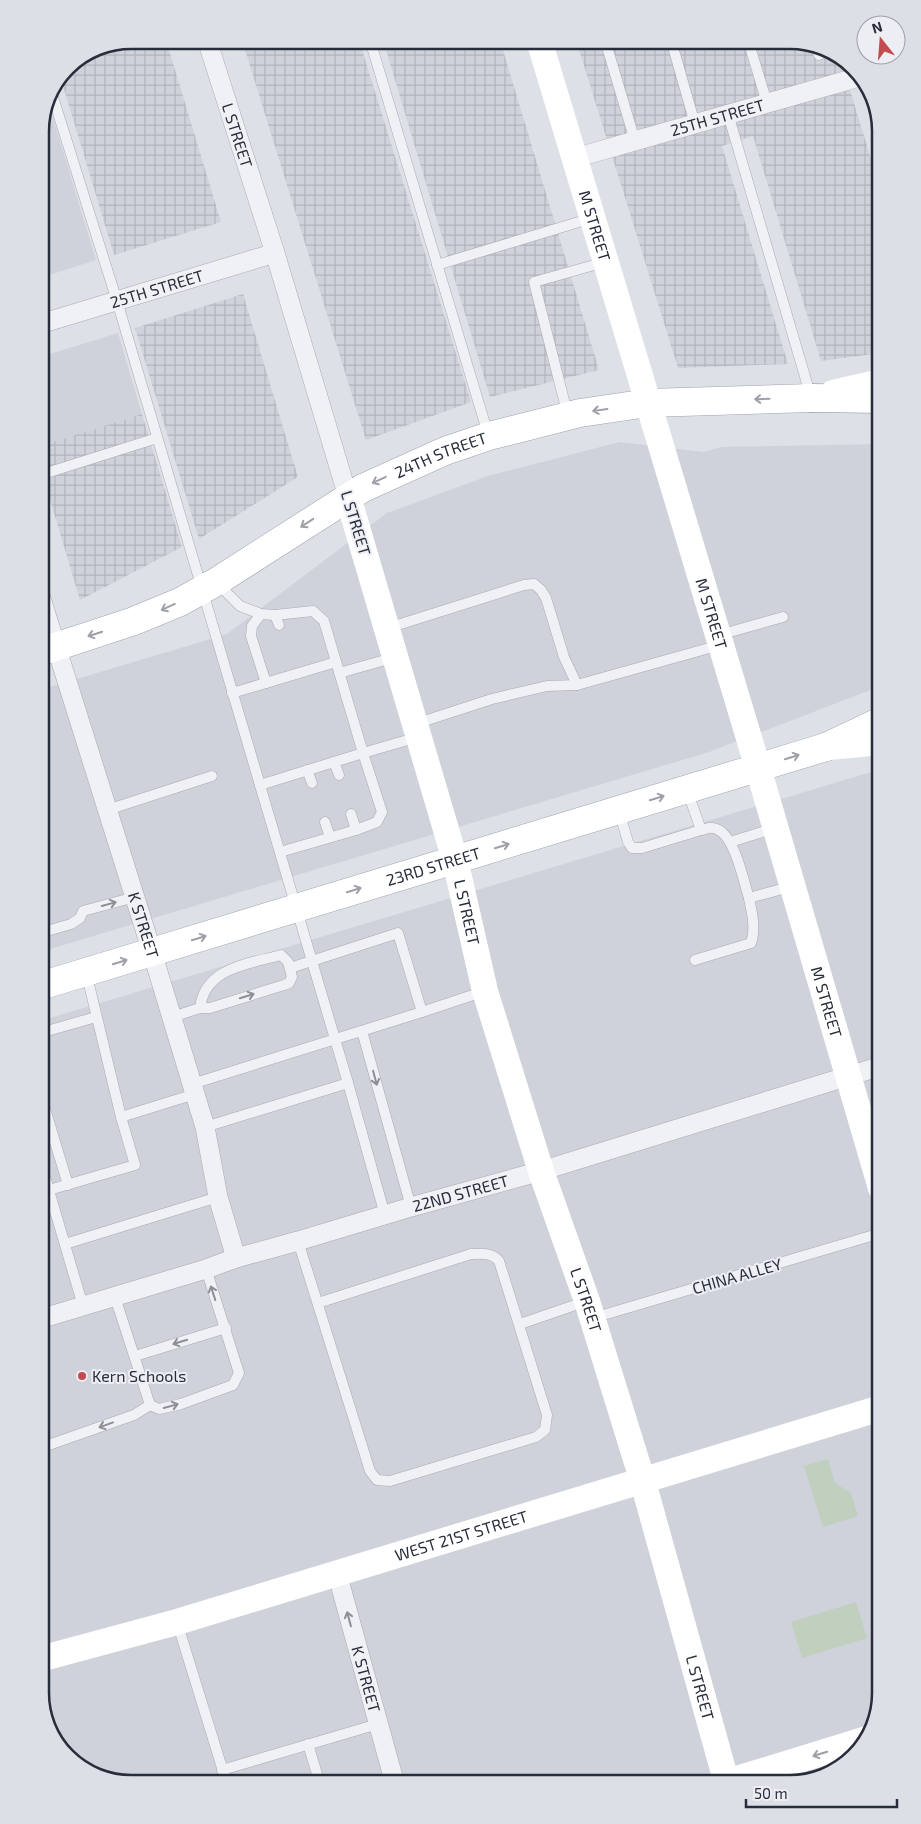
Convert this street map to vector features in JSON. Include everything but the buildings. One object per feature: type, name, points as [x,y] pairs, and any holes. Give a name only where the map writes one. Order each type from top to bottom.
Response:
[{"type":"main road","points":[[811,398],[872,398]]},
{"type":"main road","name":"24TH STREET","points":[[49,649],[150,615],[180,602],[209,586],[363,488],[445,451],[489,436],[568,416],[648,403],[811,398]]},
{"type":"main road","name":"23RD STREET","points":[[49,983],[826,747],[872,725]]},
{"type":"street","name":"L STREET","points":[[210,49],[275,253],[396,657],[455,860],[485,991],[541,1171],[590,1310],[642,1482],[723,1775]]},
{"type":"street","name":"M STREET","points":[[542,49],[720,640],[872,1156]]},
{"type":"street","name":"25TH STREET","points":[[575,158],[853,79]]},
{"type":"street","name":"25TH STREET","points":[[49,321],[275,253]]},
{"type":"street","name":"24TH STREET","points":[[811,398],[872,384]]},
{"type":"street","name":"K STREET","points":[[49,652],[107,810],[152,952],[205,1128],[218,1197],[236,1258]]},
{"type":"street","points":[[826,747],[872,743]]},
{"type":"street","name":"22ND STREET","points":[[49,1316],[206,1269],[236,1258],[541,1171],[872,1069]]},
{"type":"street","name":"WEST 21ST STREET","points":[[49,1657],[177,1622],[872,1411]]},
{"type":"street","name":"K STREET","points":[[336,1573],[392,1775]]},
{"type":"street","points":[[751,1775],[855,1743]]},
{"type":"lane","points":[[373,49],[489,436]]},
{"type":"lane","points":[[608,49],[636,141]]},
{"type":"lane","points":[[674,49],[695,124]]},
{"type":"lane","points":[[751,49],[768,103]]},
{"type":"lane","points":[[54,102],[117,301],[157,438],[209,586],[232,693],[348,1083],[385,1216]]},
{"type":"lane","points":[[728,114],[811,398]]},
{"type":"lane","points":[[437,265],[592,217]]},
{"type":"lane","points":[[568,416],[534,282],[606,262]]},
{"type":"lane","points":[[49,472],[157,438]]},
{"type":"lane","points":[[387,628],[507,590],[534,584],[542,590],[546,598],[564,656],[577,684]]},
{"type":"lane","points":[[209,586],[240,606],[277,620],[303,611],[313,611],[324,621],[382,812],[377,822],[280,852]]},
{"type":"lane","points":[[260,614],[252,626],[251,636],[266,683]]},
{"type":"lane","points":[[260,785],[364,753],[492,699],[547,686],[577,684],[720,640],[783,617]]},
{"type":"lane","points":[[339,673],[396,657]]},
{"type":"lane","points":[[232,693],[266,683],[301,669],[336,662]]},
{"type":"lane","points":[[334,762],[339,775]]},
{"type":"lane","points":[[308,770],[312,784]]},
{"type":"lane","points":[[107,810],[212,776]]},
{"type":"lane","points":[[687,790],[701,830]]},
{"type":"lane","points":[[618,810],[628,842],[632,848],[642,848],[701,830],[713,828],[725,832],[749,898],[754,934],[751,943],[695,960]]},
{"type":"lane","points":[[351,814],[356,830]]},
{"type":"lane","points":[[324,822],[330,837]]},
{"type":"lane","points":[[730,842],[776,828]]},
{"type":"lane","points":[[749,898],[793,886]]},
{"type":"lane","points":[[49,930],[71,924],[80,918],[83,910],[135,897]]},
{"type":"lane","points":[[290,968],[398,933],[422,1012]]},
{"type":"lane","points":[[172,1017],[200,1008],[210,1008],[289,983],[292,977],[288,962],[281,955],[223,972],[205,989],[201,998],[200,1008]]},
{"type":"lane","points":[[83,1306],[49,1190],[135,1165],[120,1117],[86,972]]},
{"type":"lane","points":[[120,1117],[334,1039],[485,991]]},
{"type":"lane","points":[[49,1030],[96,1017]]},
{"type":"lane","points":[[362,1030],[410,1207]]},
{"type":"lane","points":[[205,1128],[348,1083]]},
{"type":"lane","points":[[49,1122],[68,1185]]},
{"type":"lane","points":[[65,1244],[218,1197]]},
{"type":"lane","name":"CHINA ALLEY","points":[[520,1324],[590,1310],[872,1235]]},
{"type":"lane","points":[[298,1241],[370,1471],[378,1480],[390,1481],[429,1470],[536,1437],[545,1430],[547,1415],[520,1324],[499,1261],[495,1256],[490,1254],[472,1254],[318,1303]]},
{"type":"lane","points":[[49,1445],[134,1415],[150,1406],[158,1409],[181,1404],[233,1384],[239,1373],[206,1269]]},
{"type":"lane","points":[[116,1297],[150,1406]]},
{"type":"lane","points":[[135,1356],[226,1328]]},
{"type":"lane","points":[[177,1622],[223,1775]]},
{"type":"lane","points":[[222,1770],[378,1724]]},
{"type":"lane","points":[[308,1744],[317,1775]]},
{"type":"shaded area","points":[[169,49],[221,222],[114,255],[63,85],[85,63],[100,55],[115,50]]},
{"type":"shaded area","points":[[245,49],[362,49],[471,402],[366,440]]},
{"type":"shaded area","points":[[386,49],[503,49],[599,370],[490,397]]},
{"type":"shaded area","points":[[579,49],[795,49],[806,50],[826,57],[844,69],[872,162],[872,354],[821,361],[753,136],[722,146],[788,364],[678,368]]},
{"type":"shaded area","points":[[51,113],[96,260],[49,275],[49,126]]},
{"type":"shaded area","points":[[243,294],[298,477],[199,539],[135,328]]},
{"type":"shaded area","points":[[118,333],[142,414],[49,443],[49,354]]},
{"type":"shaded area","points":[[142,414],[182,547],[80,600],[49,496],[49,443]]},
{"type":"shaded area","points":[[620,442],[703,452],[721,447],[872,444],[872,689],[709,752],[49,949],[49,687],[227,634],[387,513],[488,476]]},
{"type":"shaded area","points":[[872,772],[872,1704],[864,1729],[848,1751],[821,1769],[806,1774],[790,1775],[126,1775],[115,1774],[95,1767],[73,1751],[55,1724],[50,1709],[49,1693],[49,1018]]},
{"type":"green space","points":[[828,1459],[835,1483],[851,1493],[858,1516],[823,1527],[804,1466]]},
{"type":"green space","points":[[856,1602],[867,1638],[802,1658],[791,1622]]},
{"type":"place","name":"Kern Schools","points":[[82,1376]]}]
